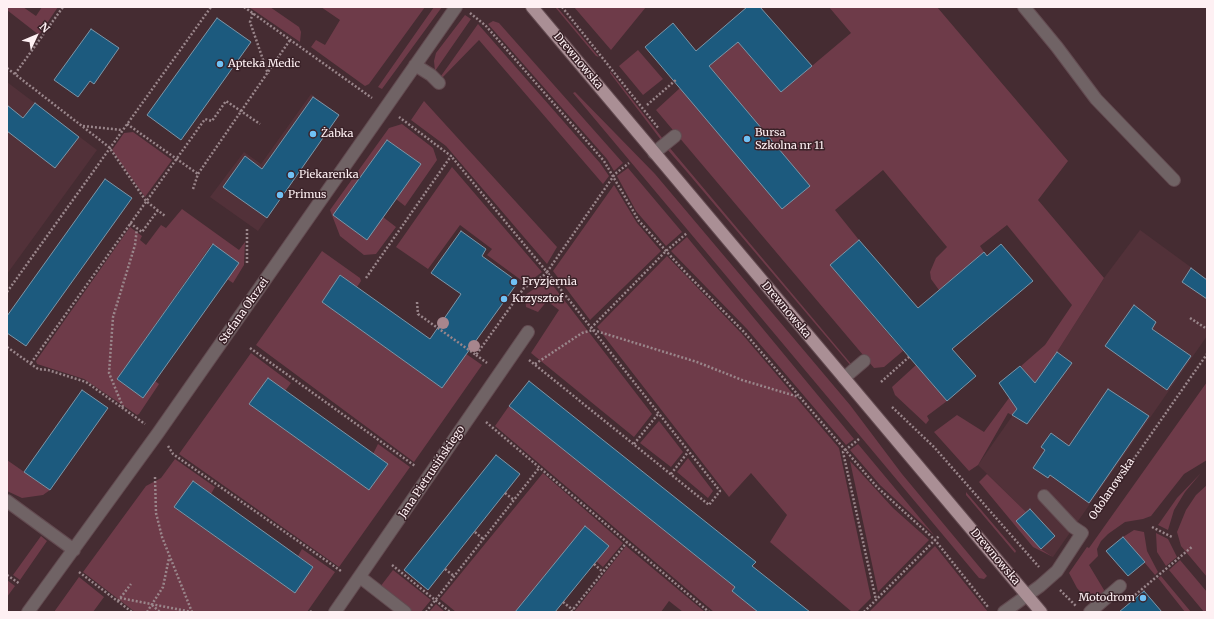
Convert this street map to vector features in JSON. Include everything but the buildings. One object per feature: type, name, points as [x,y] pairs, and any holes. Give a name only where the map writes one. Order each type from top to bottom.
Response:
[{"type":"main road","name":"Drewnowska","points":[[532,7],[654,154],[1041,612]]},
{"type":"street","points":[[1024,7],[1057,47],[1096,99],[1174,180]]},
{"type":"street","name":"Stefana Okrzei","points":[[28,612],[158,433],[416,65],[461,9]]},
{"type":"street","points":[[416,65],[439,83]]},
{"type":"street","points":[[654,154],[671,139]]},
{"type":"street","name":"Jana Pietrusińskiego","points":[[335,612],[528,332]]},
{"type":"street","points":[[844,378],[864,361]]},
{"type":"street","points":[[1004,612],[1049,579],[1061,566],[1082,533],[1073,528],[1044,496]]},
{"type":"street","points":[[7,501],[74,550]]},
{"type":"street","points":[[360,577],[405,612]]},
{"type":"street","points":[[1090,612],[1120,586]]},
{"type":"path","points":[[15,74],[63,7]]},
{"type":"path","points":[[7,292],[109,147],[123,130],[211,7]]},
{"type":"path","points":[[244,7],[386,107],[451,156],[547,272],[720,491],[709,505],[516,350]]},
{"type":"path","points":[[562,7],[671,139]]},
{"type":"path","points":[[461,9],[486,26],[604,161],[636,217],[666,251],[744,332],[877,487],[935,540],[990,610]]},
{"type":"path","points":[[253,13],[250,22],[268,74]]},
{"type":"path","points":[[193,189],[198,174],[290,40]]},
{"type":"path","points":[[7,68],[109,147],[146,201],[165,216]]},
{"type":"path","points":[[648,105],[676,79]]},
{"type":"path","points":[[31,363],[205,118],[212,121],[226,101],[260,124]]},
{"type":"path","points":[[127,124],[198,174]]},
{"type":"path","points":[[82,126],[123,130]]},
{"type":"path","points":[[366,278],[451,156]]},
{"type":"path","points":[[417,302],[418,314],[476,355],[524,288],[544,276],[613,178],[629,163]]},
{"type":"path","points":[[130,223],[142,232],[158,210]]},
{"type":"path","points":[[123,408],[109,373],[113,317],[136,245],[137,228]]},
{"type":"path","points":[[247,229],[247,264]]},
{"type":"path","points":[[534,364],[582,333],[592,329],[666,251],[687,233]]},
{"type":"path","points":[[1190,318],[1207,329]]},
{"type":"path","points":[[592,329],[697,362],[742,380],[800,397]]},
{"type":"path","points":[[7,347],[38,369],[48,370],[86,382],[158,433],[173,454],[340,571]]},
{"type":"path","points":[[250,348],[415,467]]},
{"type":"path","name":"Odolanowska","points":[[1082,533],[1207,354]]},
{"type":"path","points":[[881,382],[909,357]]},
{"type":"path","points":[[890,404],[940,453],[1049,579],[1078,608]]},
{"type":"path","points":[[473,412],[709,612]]},
{"type":"path","points":[[634,444],[658,414]]},
{"type":"path","points":[[859,439],[843,452],[876,600]]},
{"type":"path","points":[[671,474],[688,452]]},
{"type":"path","points":[[426,612],[539,468]]},
{"type":"path","points":[[155,477],[156,513],[169,558],[192,612]]},
{"type":"path","points":[[505,493],[514,500]]},
{"type":"path","points":[[1152,527],[1172,537]]},
{"type":"path","points":[[474,532],[484,539]]},
{"type":"path","points":[[864,612],[939,536]]},
{"type":"path","points":[[563,602],[572,611],[627,542]]},
{"type":"path","points":[[1131,598],[1193,546]]},
{"type":"path","points":[[147,612],[163,587],[169,558]]},
{"type":"path","points":[[594,564],[603,572]]},
{"type":"path","points":[[392,566],[450,612]]},
{"type":"path","points":[[445,569],[454,576]]},
{"type":"path","points":[[79,572],[132,612]]},
{"type":"path","points":[[7,575],[20,584]]},
{"type":"path","points":[[118,601],[131,584]]},
{"type":"path","points":[[120,598],[192,612]]},
{"type":"path","points":[[152,604],[160,612]]},
{"type":"shaded area","points":[[7,7],[23,7],[36,16],[42,7],[58,7],[39,35],[7,10]]},
{"type":"shaded area","points":[[249,7],[270,7],[299,27],[301,32],[300,42]]},
{"type":"shaded area","points":[[321,7],[425,7],[369,84],[365,86],[311,47],[316,40],[325,45],[340,20]]},
{"type":"shaded area","points":[[434,7],[442,7],[382,89],[378,87]]},
{"type":"shaded area","points":[[555,7],[557,7],[599,57],[596,56]]},
{"type":"shaded area","points":[[574,7],[646,7],[611,50]]},
{"type":"shaded area","points":[[829,7],[937,7],[1068,161],[1038,200],[1104,278],[1057,352],[1012,415],[1008,413],[978,465],[969,471],[934,432],[957,415],[984,432],[1009,398],[1031,379],[1021,366],[1045,345],[1072,305],[1007,225],[980,246],[984,252],[939,290],[931,279],[930,272],[936,258],[947,247],[883,170],[835,210],[859,240],[830,265],[903,351],[884,367],[874,368],[656,110],[680,88],[809,186],[709,66],[738,42],[781,92],[851,33]]},
{"type":"shaded area","points":[[465,15],[471,19],[435,71],[434,61],[436,53]]},
{"type":"shaded area","points":[[493,21],[499,23],[623,163],[614,171],[607,159],[488,24]]},
{"type":"shaded area","points":[[478,24],[600,163],[609,176],[603,184],[479,40],[442,78],[441,76]]},
{"type":"shaded area","points":[[638,50],[663,79],[643,95],[619,66]]},
{"type":"shaded area","points":[[610,71],[663,139],[661,140]]},
{"type":"shaded area","points":[[7,82],[97,150],[7,274]]},
{"type":"shaded area","points":[[575,92],[655,174],[850,405],[902,474],[987,576],[984,579],[979,578],[573,93]]},
{"type":"shaded area","points":[[311,94],[339,115],[258,231],[210,197],[244,152],[261,164]]},
{"type":"shaded area","points":[[424,101],[557,247],[547,264],[446,146],[411,120]]},
{"type":"shaded area","points":[[402,124],[433,148],[437,160],[405,206],[396,199],[421,164],[387,140],[333,215],[367,239],[383,217],[396,227],[376,254],[364,255],[340,236],[330,210],[389,128]]},
{"type":"shaded area","points":[[133,132],[172,160],[145,197],[112,150],[124,133]]},
{"type":"shaded area","points":[[669,147],[852,365],[851,366],[667,149]]},
{"type":"shaded area","points":[[452,167],[542,272],[533,279],[521,280],[487,255],[492,249],[460,225],[428,269],[396,247]]},
{"type":"shaded area","points":[[628,168],[682,232],[666,246],[636,211],[617,176]]},
{"type":"shaded area","points":[[614,185],[637,223],[661,251],[590,320],[553,271]]},
{"type":"shaded area","points":[[182,209],[239,250],[245,242],[244,265],[233,283],[227,279],[239,263],[212,244],[117,379],[143,398],[155,381],[159,384],[139,414],[137,415],[84,379],[37,364],[36,361],[130,227],[142,236],[140,240],[146,245],[161,225],[166,228]]},
{"type":"shaded area","points":[[1140,230],[1207,279],[1207,336],[1053,557],[1041,549],[1016,521],[1026,512],[978,465],[1057,352],[1104,278]]},
{"type":"shaded area","points":[[687,237],[854,439],[846,445],[747,329],[671,251]]},
{"type":"shaded area","points":[[322,251],[360,278],[361,281],[357,287],[340,275],[322,302],[442,388],[461,361],[452,344],[482,365],[414,462],[256,345]]},
{"type":"shaded area","points":[[667,256],[742,334],[839,448],[871,598],[857,612],[852,612],[770,542],[787,515],[751,473],[729,497],[597,327]]},
{"type":"shaded area","points":[[551,283],[652,414],[634,437],[531,353],[559,310],[547,301],[538,312],[526,307],[525,295],[534,289]]},
{"type":"shaded area","points":[[251,353],[291,383],[285,391],[268,378],[249,404],[369,490],[388,464],[373,454],[378,444],[410,467],[339,567],[179,454]]},
{"type":"shaded area","points":[[916,365],[947,401],[927,416],[929,420],[926,424],[895,395],[892,387]]},
{"type":"shaded area","points":[[1207,382],[1207,460],[1184,474],[1151,516],[1125,522],[1101,541],[1097,549],[1098,556],[1089,565],[1104,590],[1103,594],[1091,604],[1077,588],[1069,573],[1087,547],[1089,548]]},
{"type":"shaded area","points":[[509,406],[735,587],[732,591],[758,612],[714,612],[495,426]]},
{"type":"shaded area","points":[[659,421],[683,452],[671,467],[640,443]]},
{"type":"shaded area","points":[[858,444],[934,535],[880,485],[850,450]]},
{"type":"shaded area","points":[[688,458],[713,491],[708,498],[677,472]]},
{"type":"shaded area","points":[[175,459],[215,487],[211,494],[193,481],[175,508],[295,593],[313,567],[298,556],[302,549],[335,572],[307,612],[135,612],[83,572],[146,486],[161,478]]},
{"type":"shaded area","points":[[7,460],[50,490],[43,495],[22,498],[7,491]]},
{"type":"shaded area","points":[[850,461],[893,508],[929,540],[878,592]]},
{"type":"shaded area","points":[[543,473],[623,543],[603,567],[596,561],[609,546],[585,527],[515,612],[456,612],[440,599]]},
{"type":"shaded area","points":[[1201,473],[1185,492],[1174,510],[1168,530],[1158,525],[1177,498]]},
{"type":"shaded area","points":[[987,474],[1026,512],[1016,521],[1041,549],[1053,557],[1033,547],[979,482]]},
{"type":"shaded area","points":[[1207,485],[1207,577],[1181,546],[1177,532],[1186,510],[1196,495]]},
{"type":"shaded area","points":[[966,492],[1016,551],[1015,553],[966,495]]},
{"type":"shaded area","points":[[1134,530],[1144,532],[1147,551],[1158,572],[1155,575],[1123,537]]},
{"type":"shaded area","points":[[1156,533],[1168,539],[1177,557],[1166,566],[1157,552]]},
{"type":"shaded area","points":[[41,536],[47,541],[20,580],[13,575]]},
{"type":"shaded area","points":[[626,546],[705,612],[683,612],[669,601],[661,612],[574,612]]},
{"type":"shaded area","points":[[935,546],[988,612],[869,612]]},
{"type":"shaded area","points":[[1180,560],[1207,592],[1207,612],[1204,612],[1169,570]]},
{"type":"shaded area","points":[[393,570],[431,600],[421,612],[412,612],[380,587]]},
{"type":"shaded area","points":[[1161,576],[1191,612],[1185,612],[1158,578]]},
{"type":"shaded area","points":[[79,577],[104,597],[93,612],[54,612]]},
{"type":"shaded area","points":[[7,580],[15,586],[7,597]]},
{"type":"shaded area","points":[[436,604],[445,612],[429,612]]},
{"type":"place","name":"Apteka Medic","points":[[220,64]]},
{"type":"place","name":"Żabka","points":[[313,134]]},
{"type":"place","name":"Bursa Szkolna nr 11","points":[[747,139]]},
{"type":"place","name":"Piekarenka","points":[[291,175]]},
{"type":"place","name":"Primus","points":[[280,195]]},
{"type":"place","name":"Fryzjernia","points":[[514,282]]},
{"type":"place","name":"Krzysztof","points":[[504,299]]},
{"type":"place","name":"Motodrom","points":[[1143,598]]}]
